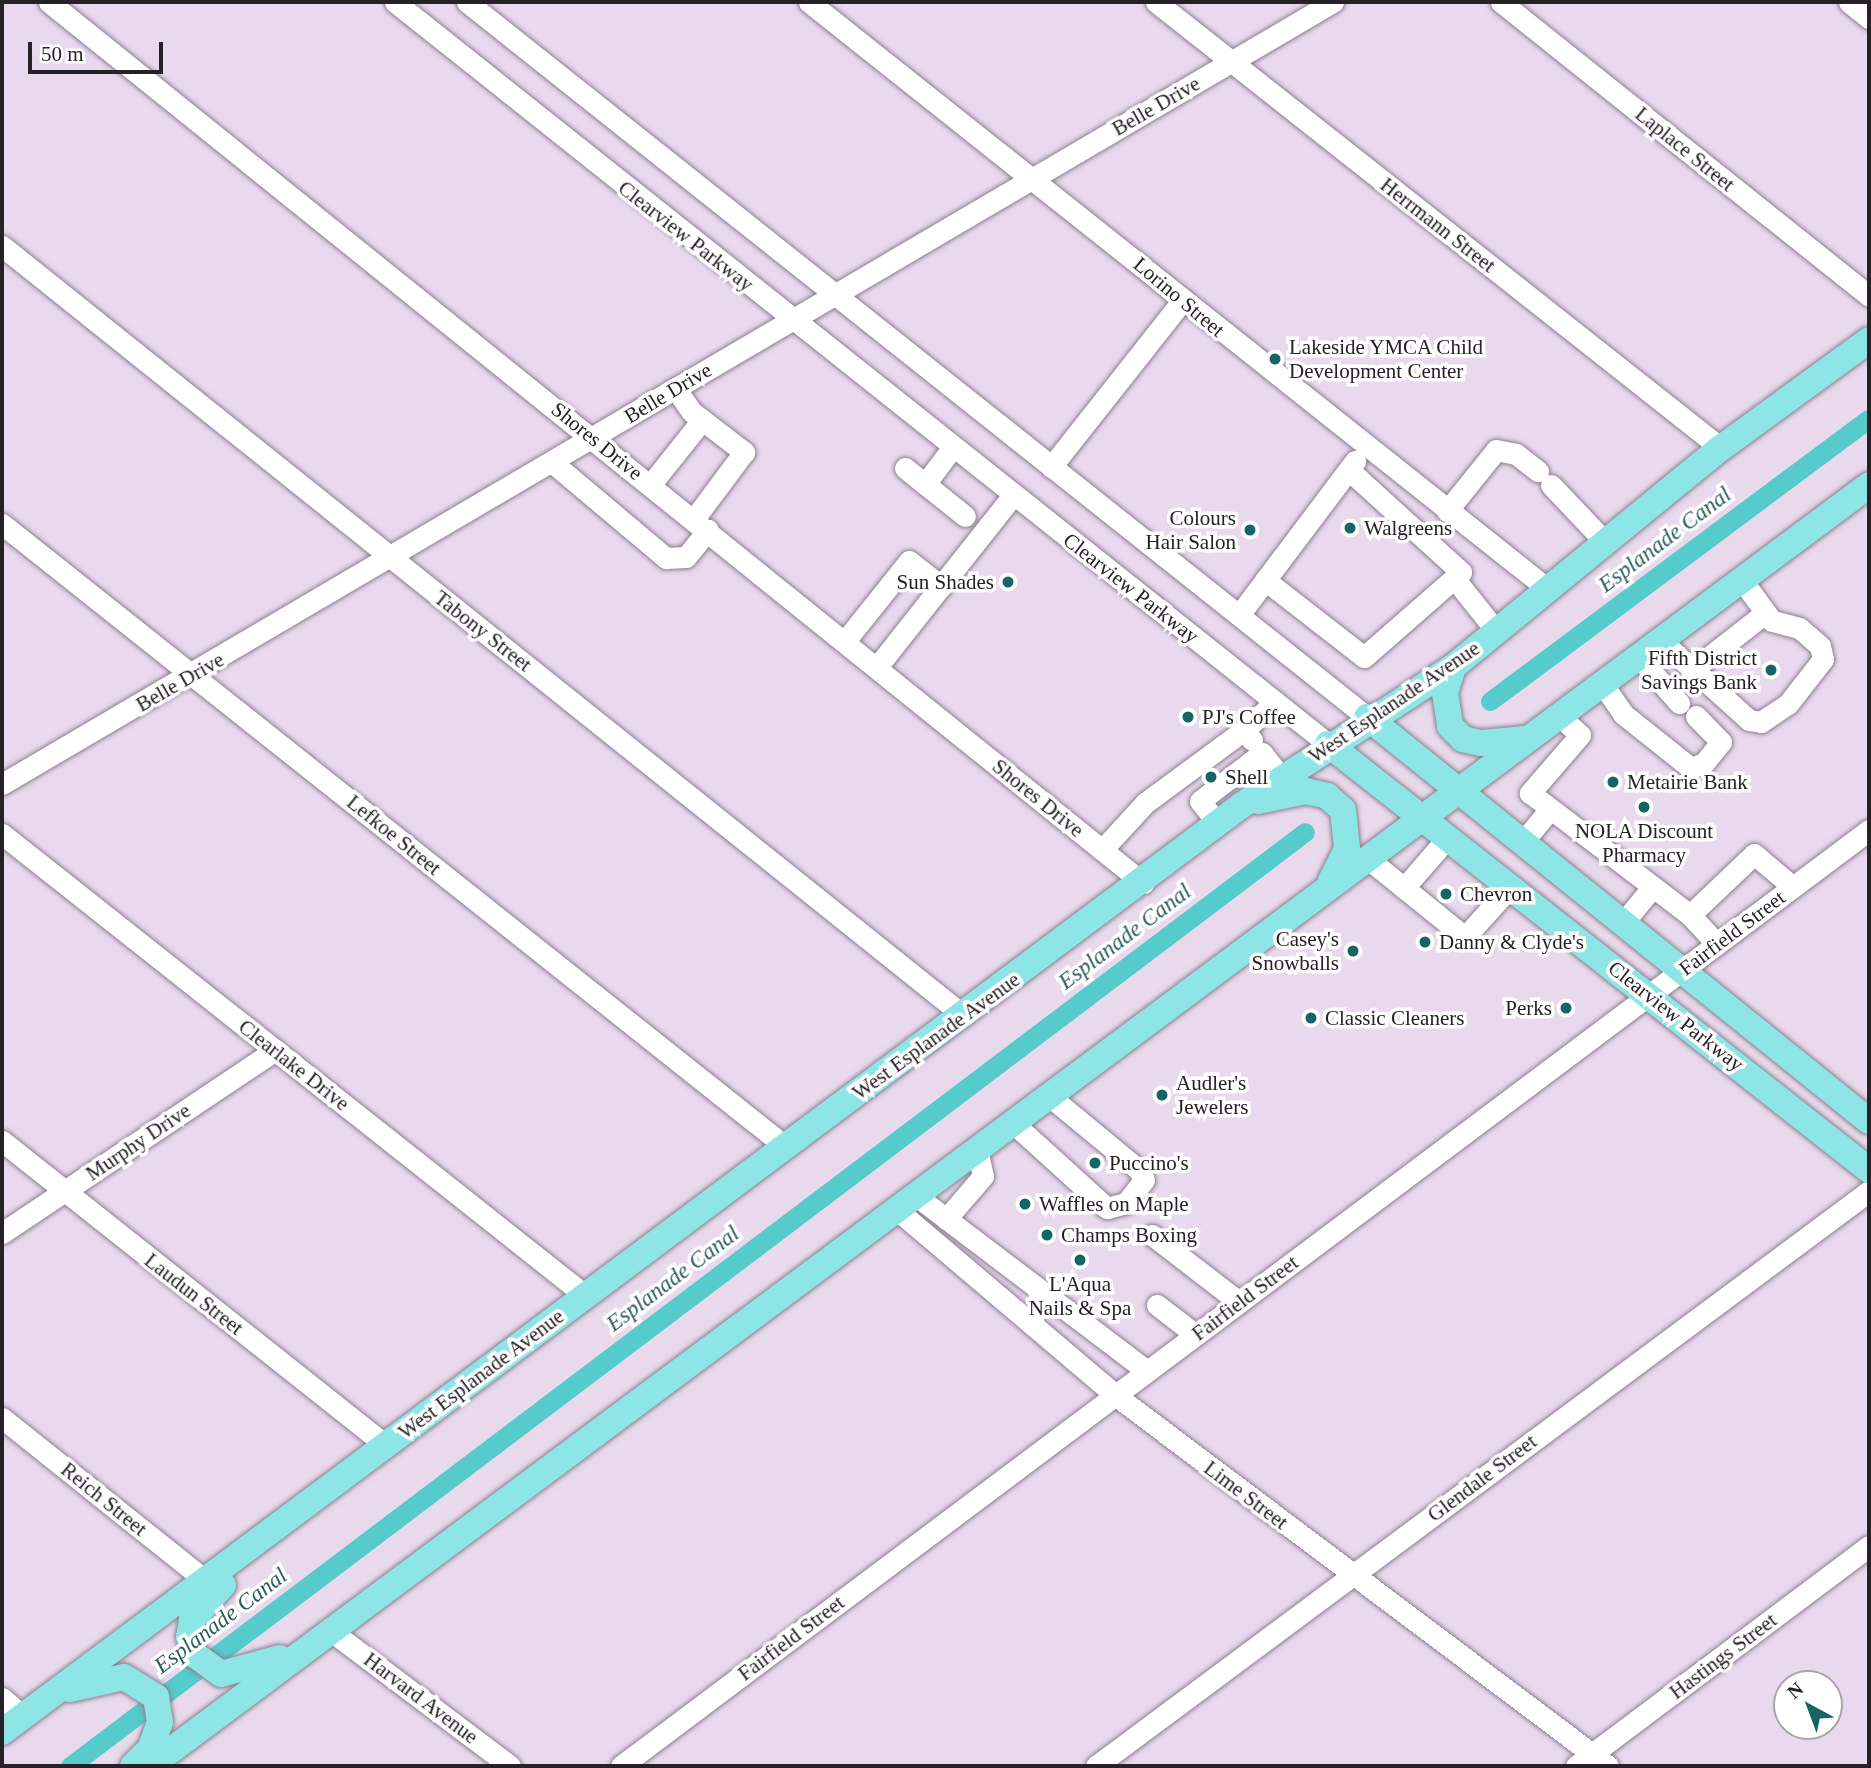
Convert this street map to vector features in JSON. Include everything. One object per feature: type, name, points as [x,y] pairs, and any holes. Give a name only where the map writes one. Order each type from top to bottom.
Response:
[{"type":"main road","name":"West Esplanade Avenue","points":[[2,1732],[1143,883],[1242,805],[1367,717],[1453,667],[1721,448],[1869,340]]},
{"type":"main road","points":[[150,1766],[1557,714],[1869,485]]},
{"type":"main road","points":[[1453,667],[1445,693],[1450,726],[1463,739],[1482,743],[1524,739]]},
{"type":"main road","name":"Clearview Parkway","points":[[1367,717],[1869,1121]]},
{"type":"main road","name":"Clearview Parkway","points":[[1328,744],[1869,1170]]},
{"type":"main road","points":[[1242,805],[1306,791],[1326,796],[1343,810],[1347,849],[1328,886]]},
{"type":"main road","points":[[308,1648],[244,1671],[221,1674],[202,1661],[189,1637],[202,1602],[311,1518],[338,1481]]},
{"type":"main road","points":[[48,1698],[124,1677],[158,1710],[150,1749],[134,1766]]},
{"type":"street","name":"Shores Drive","points":[[49,2],[701,524],[1143,883]]},
{"type":"street","name":"Clearview Parkway","points":[[395,2],[1328,744]]},
{"type":"street","name":"Clearview Parkway","points":[[467,2],[1367,717]]},
{"type":"street","name":"Lorino Street","points":[[809,2],[1033,177],[1365,447],[1549,590]]},
{"type":"street","name":"Herrmann Street","points":[[1156,2],[1721,448]]},
{"type":"street","name":"Belle Drive","points":[[2,784],[392,560],[791,318],[1333,2]]},
{"type":"street","name":"Laplace Street","points":[[1501,2],[1869,296]]},
{"type":"street","points":[[1849,2],[1869,18]]},
{"type":"street","name":"Tabony Street","points":[[2,246],[964,1016]]},
{"type":"street","points":[[1051,467],[1183,300]]},
{"type":"street","points":[[553,463],[666,558],[686,557],[701,524],[744,452],[702,420],[676,388]]},
{"type":"street","points":[[651,484],[702,420]]},
{"type":"street","points":[[925,484],[953,447]]},
{"type":"street","points":[[1239,615],[1365,447]]},
{"type":"street","points":[[1447,511],[1496,450],[1516,454],[1544,478],[1606,544]]},
{"type":"street","points":[[905,468],[965,516]]},
{"type":"street","points":[[1265,580],[1364,657],[1461,572],[1349,470]]},
{"type":"street","points":[[877,667],[1013,495]]},
{"type":"street","name":"Lefkoe Street","points":[[2,524],[786,1147]]},
{"type":"street","points":[[845,641],[909,561],[941,586]]},
{"type":"street","points":[[1454,578],[1497,632]]},
{"type":"street","points":[[1659,639],[1691,671],[1749,720],[1760,722],[1788,704],[1823,659],[1820,646],[1799,628],[1765,613],[1741,579]]},
{"type":"street","points":[[1691,671],[1765,613]]},
{"type":"street","points":[[1601,682],[1623,714],[1691,768],[1704,763],[1721,742],[1637,655]]},
{"type":"street","points":[[1102,850],[1144,803],[1244,730],[1275,702]]},
{"type":"street","points":[[1557,714],[1580,735],[1530,793],[1650,890],[1690,915],[1717,944]]},
{"type":"street","points":[[1244,730],[1281,778]]},
{"type":"street","points":[[1218,824],[1200,800],[1262,753]]},
{"type":"street","points":[[1522,843],[1550,809]]},
{"type":"street","name":"Fairfield Street","points":[[621,1766],[1869,830]]},
{"type":"street","name":"Clearlake Drive","points":[[2,834],[586,1296]]},
{"type":"street","points":[[1404,888],[1448,837]]},
{"type":"street","points":[[1690,915],[1754,855],[1793,887]]},
{"type":"street","points":[[1367,858],[1465,937],[1511,886]]},
{"type":"street","points":[[1623,923],[1650,890]]},
{"type":"street","name":"Murphy Drive","points":[[2,1233],[275,1050]]},
{"type":"street","points":[[1012,1122],[1107,1208],[1126,1203],[1144,1180],[1139,1170],[1048,1096]]},
{"type":"street","name":"Laudun Street","points":[[2,1141],[387,1446]]},
{"type":"street","points":[[946,1219],[983,1177],[976,1149]]},
{"type":"street","name":"Glendale Street","points":[[1096,1766],[1869,1191]]},
{"type":"street","points":[[906,1202],[946,1219],[1147,1371]]},
{"type":"street","name":"Lime Street","points":[[906,1202],[1115,1395],[1592,1762]]},
{"type":"street","points":[[1152,1235],[1239,1302]]},
{"type":"street","points":[[1157,1305],[1196,1335]]},
{"type":"street","name":"Reich Street","points":[[2,1418],[205,1580]]},
{"type":"street","name":"Hastings Street","points":[[1592,1762],[1869,1546]]},
{"type":"street","name":"Harvard Avenue","points":[[331,1631],[510,1766]]},
{"type":"street","points":[[2,1698],[23,1716]]},
{"type":"waterway","name":"Esplanade Canal","points":[[1490,701],[1869,419]]},
{"type":"waterway","name":"Esplanade Canal","points":[[70,1766],[1305,832]]},
{"type":"place","name":"Lakeside YMCA Child Development Center","points":[[1275,359]]},
{"type":"place","name":"Walgreens","points":[[1350,528]]},
{"type":"place","name":"Colours Hair Salon","points":[[1250,530]]},
{"type":"place","name":"Sun Shades","points":[[1008,582]]},
{"type":"place","name":"Fifth District Savings Bank","points":[[1771,670]]},
{"type":"place","name":"PJ's Coffee","points":[[1188,717]]},
{"type":"place","name":"Shell","points":[[1211,777]]},
{"type":"place","name":"Metairie Bank","points":[[1613,782]]},
{"type":"place","name":"NOLA Discount Pharmacy","points":[[1644,807]]},
{"type":"place","name":"Chevron","points":[[1446,894]]},
{"type":"place","name":"Danny & Clyde's","points":[[1425,942]]},
{"type":"place","name":"Casey's Snowballs","points":[[1353,951]]},
{"type":"place","name":"Perks","points":[[1566,1008]]},
{"type":"place","name":"Classic Cleaners","points":[[1311,1018]]},
{"type":"place","name":"Audler's Jewelers","points":[[1162,1095]]},
{"type":"place","name":"Puccino's","points":[[1095,1163]]},
{"type":"place","name":"Waffles on Maple","points":[[1025,1204]]},
{"type":"place","name":"Champs Boxing","points":[[1047,1235]]},
{"type":"place","name":"L'Aqua Nails & Spa","points":[[1080,1260]]}]
